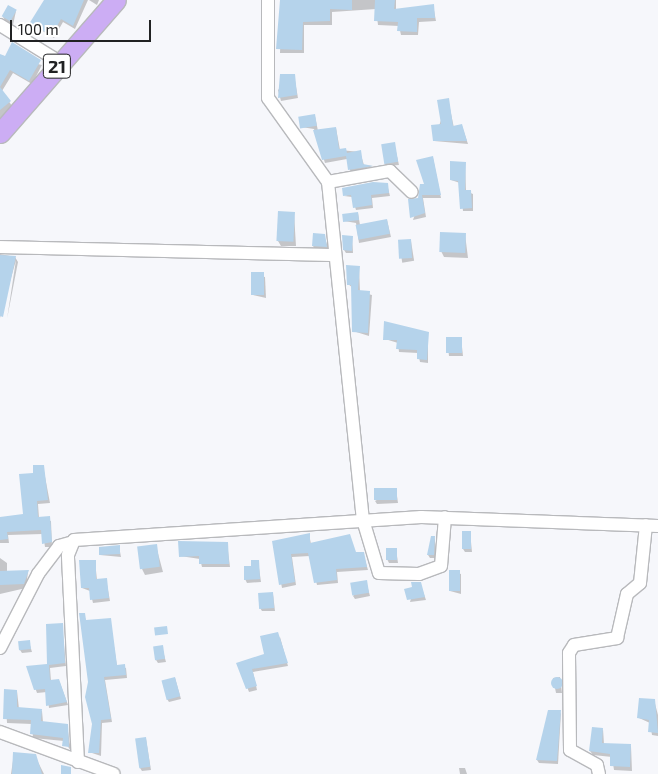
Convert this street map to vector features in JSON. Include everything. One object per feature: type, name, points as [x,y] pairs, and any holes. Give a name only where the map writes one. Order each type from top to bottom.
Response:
[{"type":"highway","name":"21","points":[[0,132],[116,0]]},
{"type":"street","points":[[268,0],[268,98],[328,182],[363,520],[379,573],[392,576],[419,574],[441,566],[445,517]]},
{"type":"street","points":[[0,25],[60,62]]},
{"type":"street","points":[[328,182],[390,171],[412,192]]},
{"type":"street","points":[[0,247],[335,255]]},
{"type":"street","points":[[0,648],[38,574],[59,546],[70,544],[77,538],[210,527],[445,517],[652,526],[640,583],[627,594],[617,638],[574,645],[569,653],[570,750],[597,765],[599,774]]},
{"type":"street","points":[[70,544],[78,762]]},
{"type":"street","points":[[0,732],[114,774]]},
{"type":"building","points":[[44,0],[84,0],[73,26],[61,19],[52,35],[29,24]]},
{"type":"building","points":[[280,0],[352,0],[352,10],[330,9],[330,21],[303,22],[302,50],[276,49]]},
{"type":"building","points":[[375,0],[395,0],[394,9],[434,4],[435,18],[417,18],[417,32],[397,31],[398,22],[374,21]]},
{"type":"building","points":[[8,5],[17,10],[10,21],[2,16]]},
{"type":"building","points":[[12,42],[41,60],[29,81],[10,70],[0,87],[0,54],[5,56]]},
{"type":"building","points":[[280,74],[295,74],[297,95],[278,98]]},
{"type":"building","points":[[0,87],[11,101],[0,110]]},
{"type":"building","points":[[449,98],[453,126],[462,124],[467,141],[433,141],[431,125],[441,124],[437,100]]},
{"type":"building","points":[[315,114],[317,126],[300,129],[298,117]]},
{"type":"building","points":[[336,127],[339,149],[346,148],[347,153],[361,150],[363,164],[373,166],[348,170],[346,156],[322,160],[313,130]]},
{"type":"building","points":[[395,142],[398,162],[384,164],[381,144]]},
{"type":"building","points":[[433,156],[441,195],[422,195],[425,213],[410,218],[408,199],[418,198],[420,184],[424,184],[416,160]]},
{"type":"building","points":[[450,161],[466,162],[465,190],[471,190],[472,208],[460,209],[458,181],[450,180]]},
{"type":"building","points":[[373,182],[388,183],[389,193],[371,195],[372,205],[353,208],[351,195],[343,196],[342,188]]},
{"type":"building","points":[[278,211],[295,212],[293,242],[276,241]]},
{"type":"building","points":[[358,212],[359,220],[343,222],[342,214]]},
{"type":"building","points":[[387,219],[390,234],[358,240],[356,225]]},
{"type":"building","points":[[440,232],[466,233],[465,253],[439,252]]},
{"type":"building","points":[[313,233],[325,234],[327,247],[312,246]]},
{"type":"building","points":[[342,235],[353,236],[352,251],[343,250]]},
{"type":"building","points":[[411,239],[412,258],[399,259],[398,240]]},
{"type":"building","points":[[0,255],[16,256],[3,317],[0,316]]},
{"type":"building","points":[[346,265],[360,266],[358,290],[370,291],[368,333],[352,332],[351,285],[347,285]]},
{"type":"building","points":[[251,272],[264,272],[264,295],[251,295]]},
{"type":"building","points":[[384,321],[429,332],[427,360],[417,359],[417,350],[396,349],[397,340],[383,340]]},
{"type":"building","points":[[446,337],[462,337],[462,353],[446,353]]},
{"type":"building","points":[[33,465],[44,465],[48,500],[37,501],[38,517],[50,516],[52,542],[42,544],[41,530],[7,532],[8,539],[0,540],[0,517],[23,514],[19,474],[33,473]]},
{"type":"building","points":[[374,488],[397,488],[397,500],[374,500]]},
{"type":"building","points":[[462,531],[471,531],[471,549],[462,549]]},
{"type":"building","points":[[310,533],[310,543],[350,534],[356,552],[364,552],[367,567],[336,569],[337,580],[314,583],[308,553],[291,554],[295,582],[279,585],[272,541]]},
{"type":"building","points":[[431,536],[435,536],[434,555],[427,555]]},
{"type":"building","points":[[178,541],[228,542],[229,564],[199,564],[199,556],[179,557]]},
{"type":"building","points":[[157,544],[160,567],[140,569],[137,546]]},
{"type":"building","points":[[120,545],[120,554],[99,555],[99,547]]},
{"type":"building","points":[[386,548],[397,548],[397,560],[386,560]]},
{"type":"building","points":[[79,560],[96,560],[96,579],[107,578],[109,598],[90,600],[89,588],[81,588]]},
{"type":"building","points":[[251,560],[259,560],[260,579],[244,580],[244,566],[251,566]]},
{"type":"building","points":[[29,570],[24,584],[0,585],[0,571]]},
{"type":"building","points":[[449,570],[460,570],[460,591],[449,591]]},
{"type":"building","points":[[367,580],[369,593],[352,595],[350,583]]},
{"type":"building","points":[[411,582],[421,582],[425,597],[407,600],[404,589],[412,587]]},
{"type":"building","points":[[273,592],[274,608],[259,609],[258,593]]},
{"type":"building","points":[[79,613],[85,613],[86,620],[111,618],[117,665],[125,664],[126,675],[104,677],[111,719],[101,720],[99,753],[88,753],[92,724],[85,697],[88,682]]},
{"type":"building","points":[[63,623],[65,663],[49,665],[50,680],[59,679],[67,702],[46,706],[45,689],[34,690],[26,666],[47,664],[46,624]]},
{"type":"building","points":[[167,626],[168,634],[155,636],[154,628]]},
{"type":"building","points":[[278,632],[288,663],[252,669],[257,686],[246,689],[236,663],[264,654],[260,636]]},
{"type":"building","points":[[30,640],[31,649],[19,650],[18,641]]},
{"type":"building","points":[[163,645],[165,659],[155,660],[153,646]]},
{"type":"building","points":[[175,677],[180,696],[167,700],[161,681]]},
{"type":"building","points":[[555,677],[559,677],[563,683],[559,689],[555,689],[551,685],[551,681]]},
{"type":"building","points":[[4,689],[17,690],[17,707],[42,709],[41,721],[68,724],[69,747],[62,746],[63,738],[30,734],[31,720],[3,719]]},
{"type":"building","points":[[639,698],[655,699],[658,733],[648,732],[649,720],[637,718]]},
{"type":"building","points":[[548,710],[561,710],[557,761],[536,760]]},
{"type":"building","points":[[592,727],[603,728],[602,743],[631,744],[630,767],[610,766],[610,754],[589,751]]},
{"type":"building","points":[[146,737],[150,767],[139,768],[135,739]]},
{"type":"building","points":[[13,752],[36,754],[42,774],[12,774]]},
{"type":"building","points":[[61,765],[71,767],[71,774],[61,774]]}]
